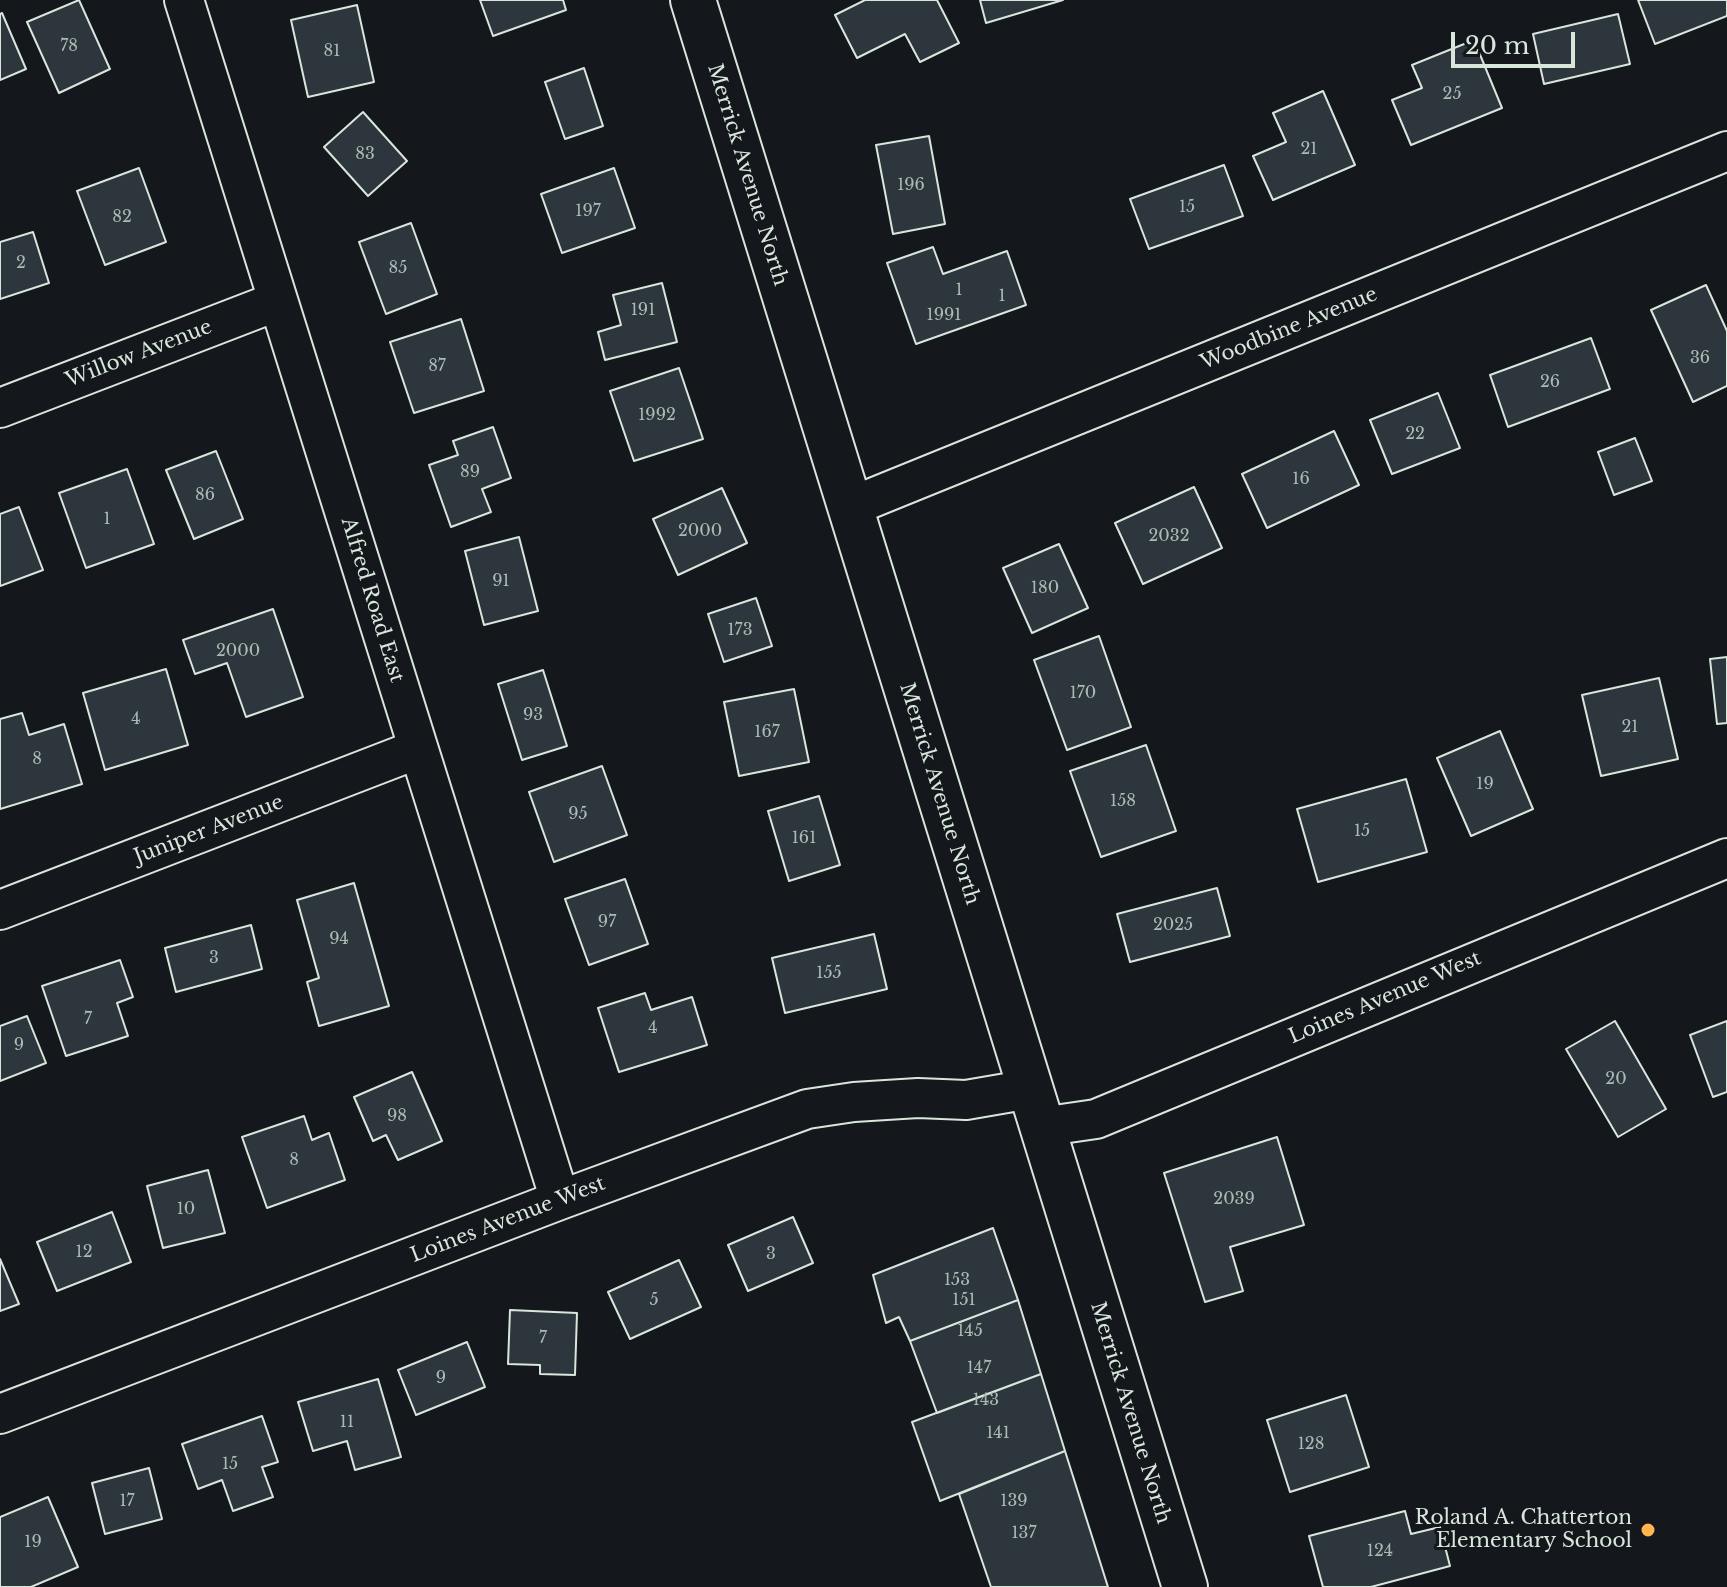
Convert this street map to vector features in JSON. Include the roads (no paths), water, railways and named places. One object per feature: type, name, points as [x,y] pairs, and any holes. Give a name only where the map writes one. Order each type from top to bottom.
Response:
[{"type":"main road","name":"Merrick Avenue North","points":[[693,0],[1185,1587]]},
{"type":"street","name":"Alfred Road East","points":[[184,0],[560,1200]]},
{"type":"street","name":"Woodbine Avenue","points":[[850,507],[1727,151]]},
{"type":"street","name":"Willow Avenue","points":[[0,408],[278,301]]},
{"type":"street","name":"Juniper Avenue","points":[[0,910],[418,749]]},
{"type":"street","name":"Loines Avenue West","points":[[0,1414],[807,1109],[886,1100],[966,1100],[1096,1119],[1727,858]]},
{"type":"place","name":"Roland A. Chatterton Elementary School","points":[[1648,1530]]}]
